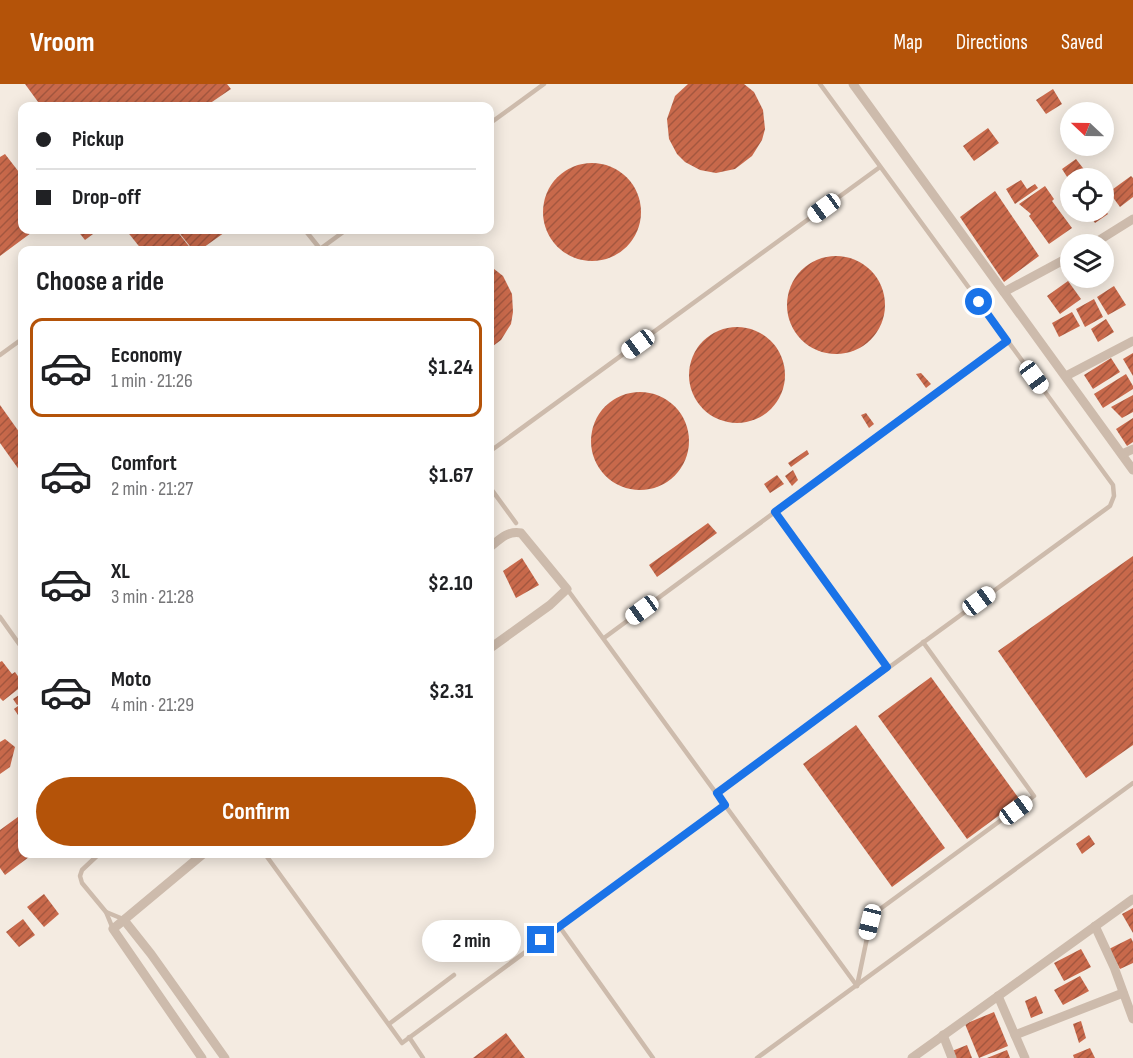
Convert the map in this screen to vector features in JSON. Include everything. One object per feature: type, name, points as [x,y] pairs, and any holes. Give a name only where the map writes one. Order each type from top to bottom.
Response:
[{"type":"street","points":[[853,84],[1133,470]]},
{"type":"street","points":[[1109,234],[1133,219]]},
{"type":"street","points":[[1004,292],[1060,262]]},
{"type":"street","points":[[1066,376],[1133,341]]},
{"type":"street","points":[[1122,454],[1133,449]]},
{"type":"street","points":[[494,545],[512,532],[521,533],[567,589],[550,605],[494,646]]},
{"type":"street","points":[[198,858],[113,929],[202,1058]]},
{"type":"street","points":[[912,1058],[1133,899]]},
{"type":"street","points":[[124,920],[225,1058]]},
{"type":"street","points":[[1095,926],[1133,1019]]},
{"type":"street","points":[[1015,1035],[1123,993]]},
{"type":"street","points":[[998,996],[1025,1058]]},
{"type":"street","points":[[944,1035],[952,1058]]},
{"type":"lane","points":[[494,120],[544,84]]},
{"type":"lane","points":[[717,793],[1110,506],[1114,496],[1113,485],[820,84]]},
{"type":"lane","points":[[494,448],[880,167]]},
{"type":"lane","points":[[325,246],[341,234]]},
{"type":"lane","points":[[604,638],[1007,341]]},
{"type":"lane","points":[[0,355],[18,342]]},
{"type":"lane","points":[[494,493],[516,524]]},
{"type":"lane","points":[[775,512],[887,667]]},
{"type":"lane","points":[[567,589],[857,986]]},
{"type":"lane","points":[[0,617],[18,642]]},
{"type":"lane","points":[[857,986],[867,938],[876,912],[1034,796],[923,642]]},
{"type":"lane","points":[[757,1058],[1133,783]]},
{"type":"lane","points":[[268,858],[402,1043],[725,805]]},
{"type":"lane","points":[[95,858],[82,870],[80,876],[82,883],[106,912],[113,929]]},
{"type":"lane","points":[[106,912],[124,920]]},
{"type":"lane","points":[[559,926],[653,1058]]},
{"type":"lane","points":[[388,1024],[454,975]]},
{"type":"lane","points":[[409,1037],[423,1058]]},
{"type":"building","points":[[25,84],[227,84],[231,89],[212,102],[38,102]]},
{"type":"building","points":[[688,84],[744,84],[754,92],[763,110],[765,129],[762,140],[752,156],[735,169],[716,173],[700,170],[685,162],[677,154],[669,139],[667,119],[675,96]]},
{"type":"building","points":[[1053,89],[1061,102],[1060,105],[1046,114],[1036,100]]},
{"type":"building","points":[[988,128],[999,143],[974,161],[963,146]]},
{"type":"building","points":[[5,154],[18,171],[18,234],[30,234],[0,256],[0,157]]},
{"type":"building","points":[[1076,159],[1083,168],[1063,168]]},
{"type":"building","points":[[592,163],[611,167],[626,178],[637,193],[641,212],[637,231],[626,246],[611,257],[592,261],[573,257],[558,246],[547,231],[543,212],[547,193],[558,178],[573,167]]},
{"type":"building","points":[[1131,176],[1133,178],[1133,197],[1120,207],[1114,199],[1114,188]]},
{"type":"building","points":[[1021,180],[1027,189],[1035,184],[1038,188],[1015,204],[1006,189]]},
{"type":"building","points":[[1045,186],[1060,212],[1060,222],[1068,222],[1072,228],[1060,234],[1049,244],[1029,216],[1031,214],[1019,204]]},
{"type":"building","points":[[995,191],[1039,256],[1004,282],[960,217]]},
{"type":"building","points":[[80,234],[93,234],[85,240]]},
{"type":"building","points":[[129,234],[179,234],[189,246],[139,246]]},
{"type":"building","points":[[180,234],[222,234],[206,246],[190,246]]},
{"type":"building","points":[[836,256],[855,260],[870,271],[881,286],[885,305],[881,324],[870,339],[855,350],[836,354],[817,350],[802,339],[791,324],[787,305],[791,286],[802,271],[817,260]]},
{"type":"building","points":[[494,269],[503,276],[512,294],[511,324],[501,340],[494,345]]},
{"type":"building","points":[[1114,286],[1126,305],[1108,315],[1097,297]]},
{"type":"building","points":[[1060,287],[1073,288],[1081,299],[1060,314],[1047,296]]},
{"type":"building","points":[[1094,299],[1103,317],[1085,327],[1076,309]]},
{"type":"building","points":[[1072,312],[1080,326],[1059,337],[1052,323]]},
{"type":"building","points":[[1106,319],[1114,332],[1098,342],[1091,329]]},
{"type":"building","points":[[728,327],[746,327],[764,335],[777,348],[785,366],[782,394],[764,415],[746,423],[728,423],[710,415],[697,402],[689,384],[689,366],[697,348],[710,335]]},
{"type":"building","points":[[1133,353],[1133,376],[1123,359]]},
{"type":"building","points":[[1111,358],[1120,372],[1093,389],[1084,375]]},
{"type":"building","points":[[921,373],[931,384],[926,388],[916,374]]},
{"type":"building","points":[[1126,374],[1133,389],[1103,408],[1094,394]]},
{"type":"building","points":[[640,392],[659,396],[674,407],[685,422],[689,441],[685,460],[674,475],[659,486],[640,490],[621,486],[606,475],[595,460],[591,441],[595,422],[606,407],[621,396]]},
{"type":"building","points":[[1133,395],[1133,412],[1122,418],[1111,407]]},
{"type":"building","points":[[0,405],[18,430],[18,468],[0,443]]},
{"type":"building","points":[[866,413],[874,424],[869,428],[861,415]]},
{"type":"building","points":[[1133,418],[1133,442],[1127,446],[1116,429]]},
{"type":"building","points":[[807,450],[809,454],[791,467],[788,463]]},
{"type":"building","points":[[793,470],[798,480],[792,486],[785,476]]},
{"type":"building","points":[[777,475],[784,484],[770,493],[764,484]]},
{"type":"building","points":[[708,523],[717,533],[657,577],[649,565]]},
{"type":"building","points":[[1133,556],[1133,745],[1086,778],[998,651]]},
{"type":"building","points":[[522,558],[539,585],[516,598],[503,571]]},
{"type":"building","points":[[2,661],[12,674],[15,672],[18,676],[18,689],[3,701],[0,698],[0,662]]},
{"type":"building","points":[[931,677],[1020,800],[967,839],[878,716]]},
{"type":"building","points":[[18,696],[18,704],[17,705],[13,699]]},
{"type":"building","points":[[856,725],[945,848],[892,887],[803,764]]},
{"type":"building","points":[[5,739],[15,747],[10,767],[0,774],[0,742]]},
{"type":"building","points":[[18,817],[18,858],[28,858],[5,875],[0,868],[0,830]]},
{"type":"building","points":[[1089,835],[1095,844],[1082,854],[1076,844]]},
{"type":"building","points":[[44,894],[59,914],[44,927],[27,907]]},
{"type":"building","points":[[1133,908],[1133,933],[1122,914]]},
{"type":"building","points":[[23,919],[35,935],[19,947],[6,932]]},
{"type":"building","points":[[1131,938],[1133,963],[1120,969],[1109,949]]},
{"type":"building","points":[[1081,949],[1091,967],[1064,981],[1054,963]]},
{"type":"building","points":[[1080,976],[1089,991],[1063,1005],[1054,990]]},
{"type":"building","points":[[1036,996],[1043,1013],[1031,1018],[1025,1001]]},
{"type":"building","points":[[994,1012],[1008,1046],[979,1058],[965,1024]]},
{"type":"building","points":[[1081,1021],[1086,1038],[1079,1043],[1073,1024]]},
{"type":"building","points":[[506,1033],[525,1058],[473,1058]]},
{"type":"building","points":[[967,1045],[972,1058],[955,1058],[952,1051]]},
{"type":"building","points":[[1090,1048],[1095,1058],[1074,1058],[1073,1055]]},
{"type":"building","points":[[1007,1050],[1010,1058],[987,1058]]},
{"type":"route","points":[[541,940],[725,805],[717,793],[887,667],[775,512],[1007,341],[979,302]]}]
